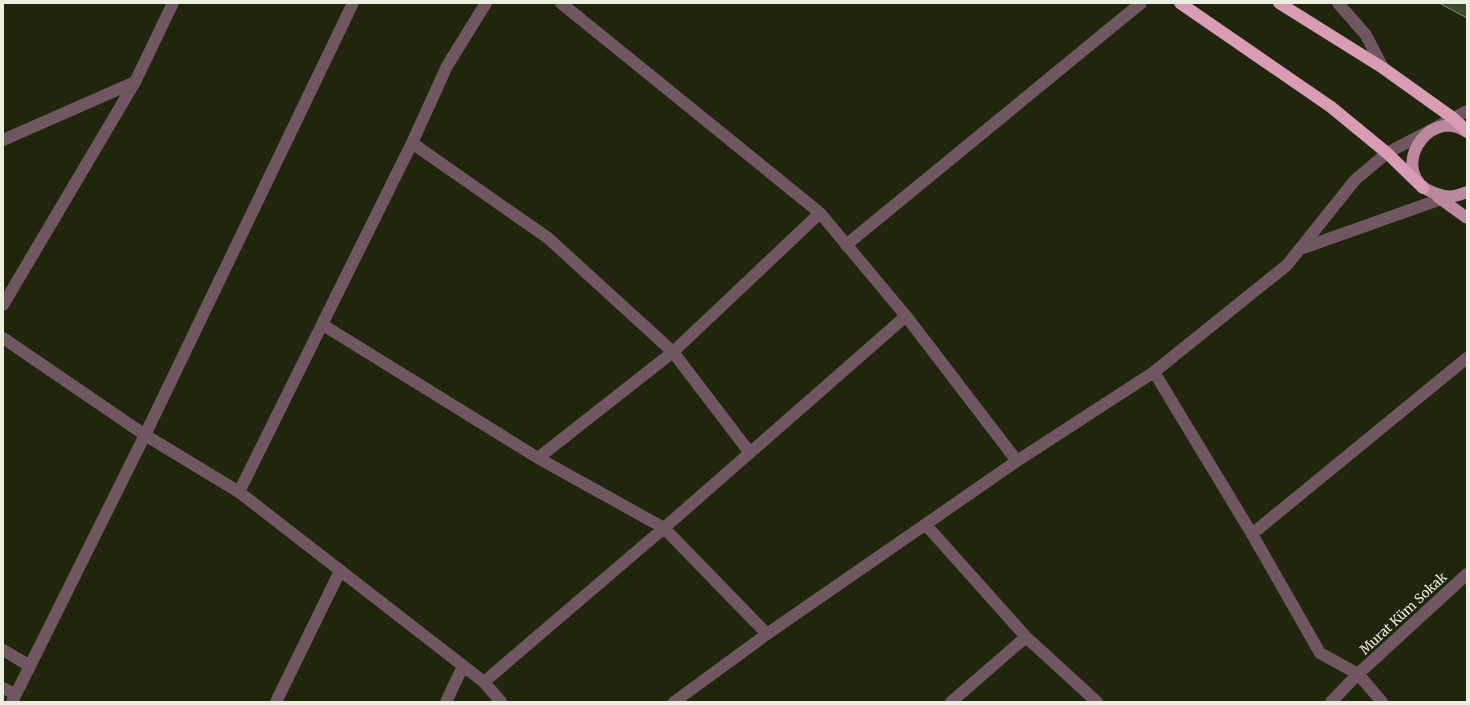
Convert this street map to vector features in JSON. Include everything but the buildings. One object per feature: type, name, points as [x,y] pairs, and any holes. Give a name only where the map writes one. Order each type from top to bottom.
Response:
[{"type":"highway","points":[[1180,3],[1331,107],[1387,153],[1423,188]]},
{"type":"highway","points":[[1279,3],[1383,68],[1453,118],[1467,131]]},
{"type":"main road","points":[[1467,131],[1461,128],[1447,126],[1433,129],[1422,137],[1414,149],[1412,163],[1415,176],[1423,188],[1447,198],[1467,218]]},
{"type":"main road","points":[[1447,198],[1467,192]]},
{"type":"street","points":[[3,305],[135,82],[173,3]]},
{"type":"street","points":[[3,688],[14,698],[145,435],[353,3]]},
{"type":"street","points":[[239,492],[412,143],[447,66],[486,3]]},
{"type":"street","points":[[561,3],[820,213],[906,316],[1017,461]]},
{"type":"street","points":[[846,245],[1141,3]]},
{"type":"street","points":[[1338,3],[1366,35],[1383,68]]},
{"type":"street","points":[[3,140],[135,82]]},
{"type":"street","points":[[674,702],[767,634],[1017,461],[1154,372],[1287,265],[1303,248],[1354,180],[1387,153],[1467,111]]},
{"type":"street","points":[[412,143],[548,238],[674,352],[750,453]]},
{"type":"street","points":[[1303,248],[1447,198]]},
{"type":"street","points":[[538,458],[674,352],[820,213]]},
{"type":"street","points":[[484,682],[664,528],[906,316]]},
{"type":"street","points":[[323,325],[538,458],[664,528],[767,634]]},
{"type":"street","points":[[3,338],[145,435],[239,492],[484,682],[501,702]]},
{"type":"street","points":[[1252,534],[1467,358]]},
{"type":"street","points":[[1154,372],[1252,534],[1320,653],[1358,674],[1382,702]]},
{"type":"street","points":[[926,525],[1026,636],[1097,702]]},
{"type":"street","points":[[276,702],[340,571]]},
{"type":"street","name":"Murat Küm Sokak","points":[[1331,702],[1358,674],[1467,574]]},
{"type":"street","points":[[951,702],[1026,636]]},
{"type":"street","points":[[3,650],[30,666]]},
{"type":"street","points":[[446,702],[463,666]]}]
